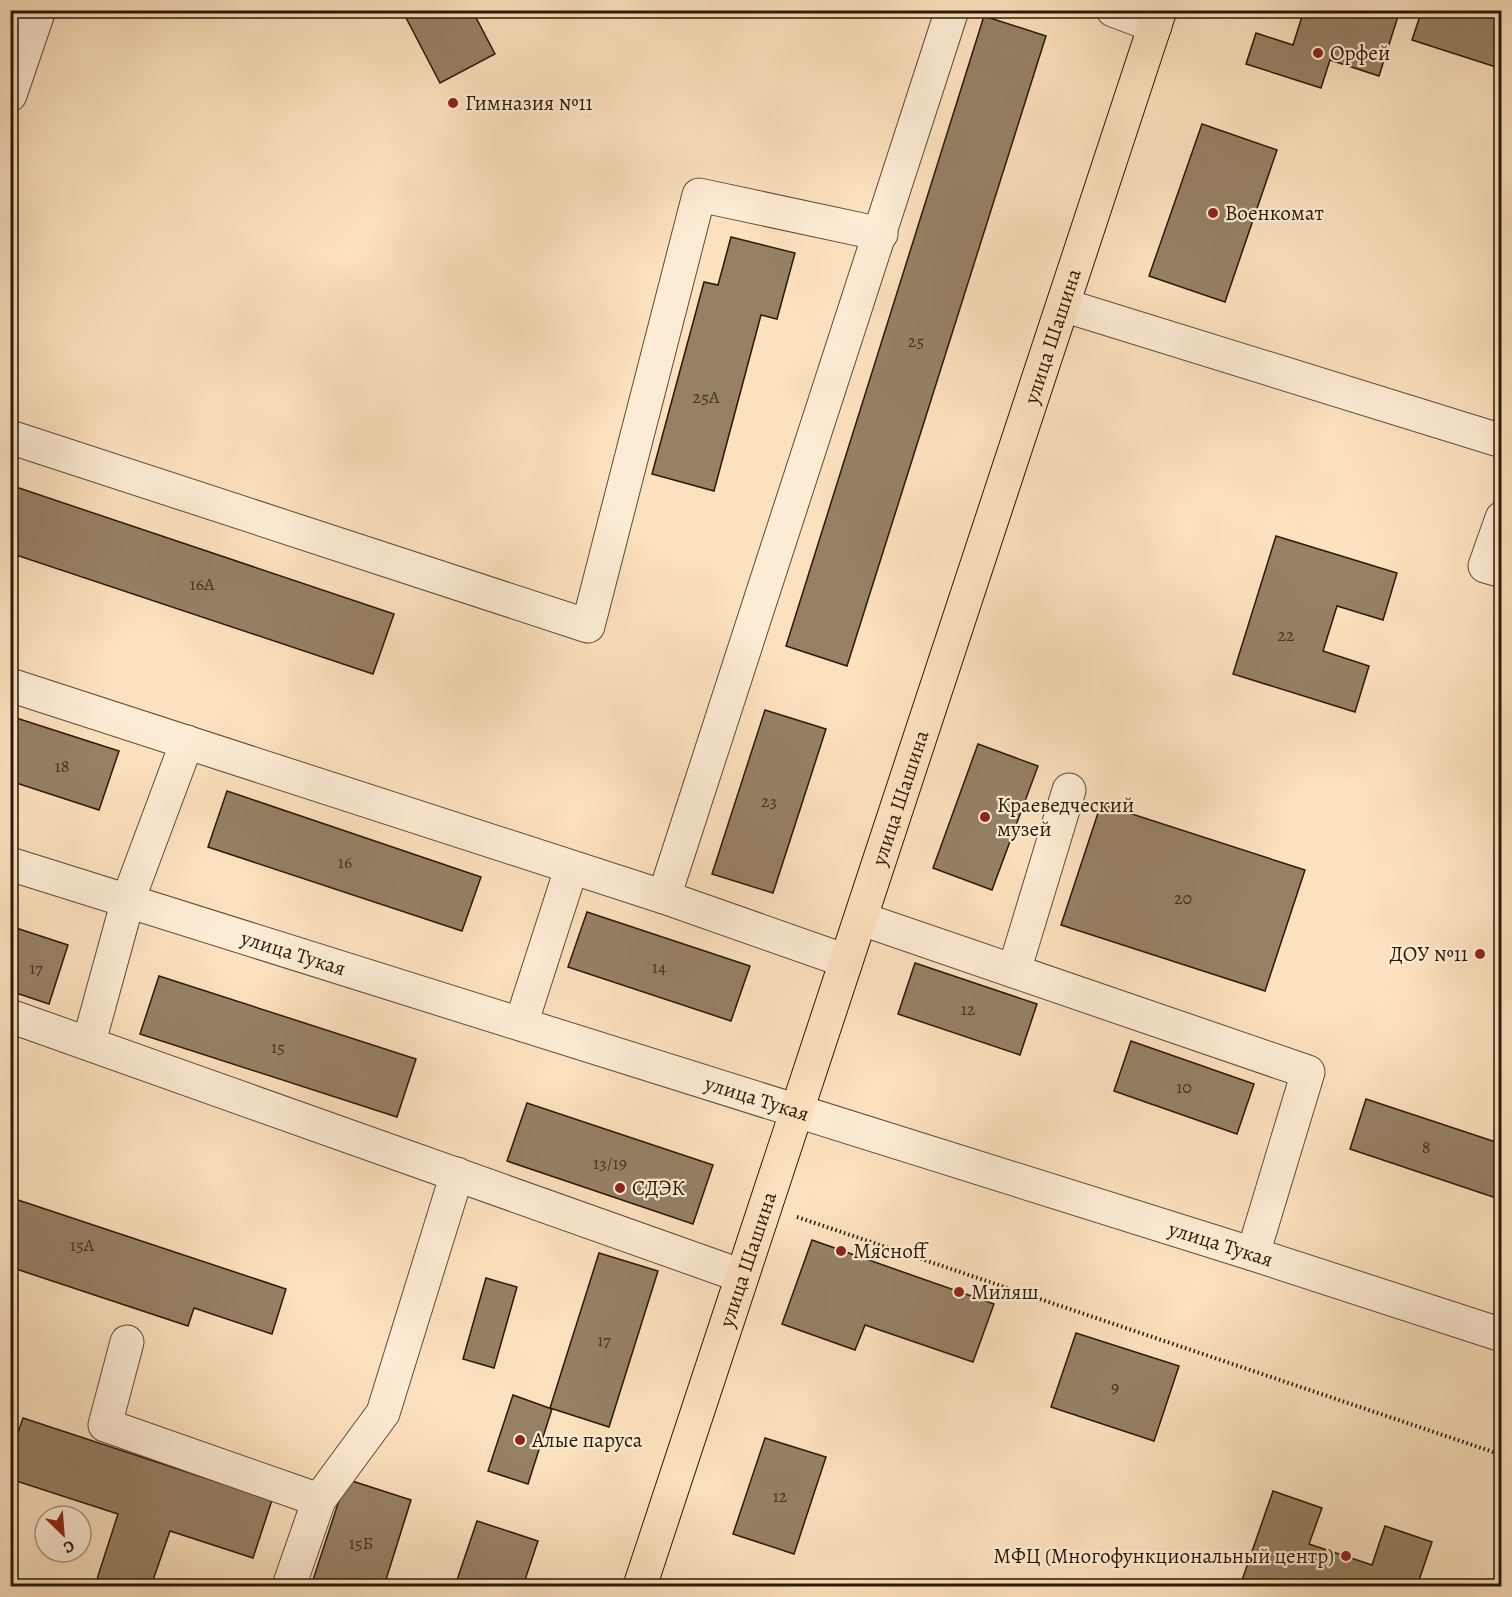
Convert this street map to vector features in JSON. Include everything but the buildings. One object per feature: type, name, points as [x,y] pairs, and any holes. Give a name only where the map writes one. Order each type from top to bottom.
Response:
[{"type":"main road","name":"улица Шашина","points":[[639,1587],[1158,18]]},
{"type":"street","points":[[10,95],[39,10]]},
{"type":"street","points":[[664,897],[952,10]]},
{"type":"street","points":[[1113,10],[1158,18]]},
{"type":"street","points":[[10,437],[588,626],[699,195],[881,234]]},
{"type":"street","points":[[1063,305],[1502,441]]},
{"type":"street","points":[[1502,518],[1485,566],[1502,571]]},
{"type":"street","points":[[10,685],[571,869],[664,897],[846,961]]},
{"type":"street","points":[[89,1042],[128,900],[187,742]]},
{"type":"street","points":[[1014,971],[1069,790]]},
{"type":"street","name":"улица Тукая","points":[[10,864],[1253,1254],[1502,1335]]},
{"type":"street","points":[[521,1023],[571,869]]},
{"type":"street","points":[[861,919],[1308,1072],[1253,1254]]},
{"type":"street","points":[[10,1016],[89,1042],[742,1276]]},
{"type":"street","points":[[289,1587],[319,1500],[383,1413],[457,1174]]},
{"type":"street","points":[[127,1342],[105,1425],[319,1500]]},
{"type":"path","points":[[765,1206],[1502,1455]]},
{"type":"place","name":"Орфей","points":[[1318,53]]},
{"type":"place","name":"Гимназия №11","points":[[453,103]]},
{"type":"place","name":"Военкомат","points":[[1213,213]]},
{"type":"place","name":"Краеведческий музей","points":[[985,817]]},
{"type":"place","name":"ДОУ №11","points":[[1480,954]]},
{"type":"place","name":"СДЭК","points":[[620,1188]]},
{"type":"place","name":"Мясноff","points":[[841,1251]]},
{"type":"place","name":"Миляш","points":[[959,1292]]},
{"type":"place","name":"Алые паруса","points":[[520,1440]]},
{"type":"place","name":"МФЦ (Многофункциональный центр)","points":[[1346,1556]]}]
